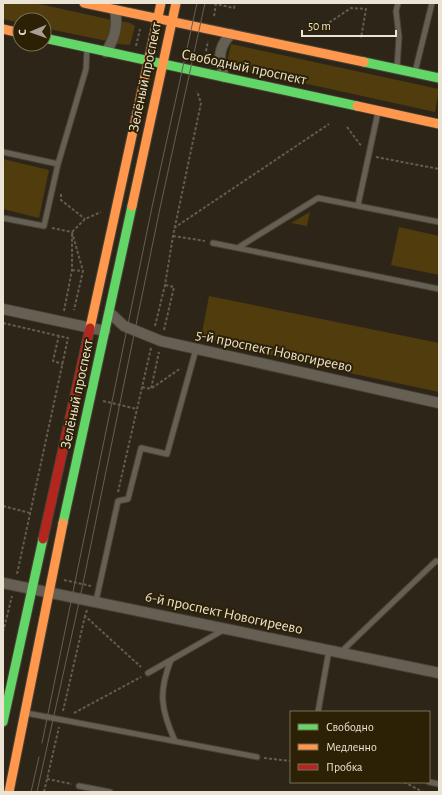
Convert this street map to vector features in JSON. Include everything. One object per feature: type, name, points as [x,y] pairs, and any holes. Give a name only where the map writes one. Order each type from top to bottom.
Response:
[{"type":"main road","name":"Зелёный проспект","points":[[3,722],[4,711],[161,3]]},
{"type":"main road","name":"Зелёный проспект","points":[[10,792],[49,591],[176,3]]},
{"type":"main road","name":"Свободный проспект","points":[[90,4],[439,78]]},
{"type":"main road","name":"Свободный проспект","points":[[52,40],[439,124]]},
{"type":"street","points":[[106,52],[116,32],[117,21],[115,10]]},
{"type":"street","points":[[224,77],[219,64],[220,53],[224,42],[231,34]]},
{"type":"street","points":[[3,309],[106,331]]},
{"type":"street","name":"5-й проспект Новогиреево","points":[[110,313],[124,326],[161,341],[439,403]]},
{"type":"street","name":"6-й проспект Новогиреево","points":[[3,583],[49,591],[439,673]]},
{"type":"lane","points":[[397,69],[399,37],[396,11],[398,3]]},
{"type":"lane","points":[[414,72],[432,3]]},
{"type":"lane","points":[[3,218],[44,226],[58,164],[86,69],[87,48]]},
{"type":"lane","points":[[358,205],[379,110]]},
{"type":"lane","points":[[3,152],[58,164]]},
{"type":"lane","points":[[239,247],[318,198],[439,222]]},
{"type":"lane","points":[[213,243],[239,247],[439,289]]},
{"type":"lane","points":[[93,601],[118,501],[128,499],[141,448],[167,454],[196,349]]},
{"type":"lane","points":[[341,652],[436,561],[439,562]]},
{"type":"lane","points":[[148,673],[225,628]]},
{"type":"lane","points":[[318,711],[329,650]]},
{"type":"lane","points":[[171,660],[162,688],[162,705],[166,722],[175,741]]},
{"type":"lane","points":[[26,713],[257,757]]},
{"type":"lane","points":[[79,786],[110,792]]},
{"type":"path","points":[[209,3],[234,8],[235,3]]},
{"type":"path","points":[[214,16],[216,4]]},
{"type":"path","points":[[321,28],[351,8],[366,9],[361,38]]},
{"type":"path","points":[[135,47],[141,24]]},
{"type":"path","points":[[204,61],[209,38]]},
{"type":"path","points":[[154,331],[165,285],[174,228],[201,103],[197,91]]},
{"type":"path","points":[[174,228],[329,124]]},
{"type":"path","points":[[347,127],[369,155],[439,169]]},
{"type":"path","points":[[61,193],[62,200],[85,219]]},
{"type":"path","points":[[64,312],[72,270],[72,232],[85,219],[101,212]]},
{"type":"path","points":[[44,226],[72,232]]},
{"type":"path","points":[[72,232],[83,271],[74,310]]},
{"type":"path","points":[[173,236],[213,243]]},
{"type":"path","points":[[72,270],[83,271]]},
{"type":"path","points":[[3,323],[68,338],[15,585],[3,632]]},
{"type":"path","points":[[59,333],[53,361],[63,364]]},
{"type":"path","points":[[117,494],[151,345]]},
{"type":"path","points":[[151,389],[193,361]]},
{"type":"path","points":[[3,506],[30,513]]},
{"type":"path","points":[[44,792],[85,616],[93,601],[96,587],[61,580]]},
{"type":"path","points":[[61,720],[148,673],[85,616]]},
{"type":"path","points":[[257,757],[290,761]]},
{"type":"path","points":[[47,780],[79,786]]},
{"type":"path","points":[[406,783],[423,792]]},
{"type":"shaded area","points":[[3,3],[35,3],[112,20],[111,31],[107,41],[52,30],[52,12],[12,12],[12,21],[3,19]]},
{"type":"shaded area","points":[[120,21],[130,23],[135,26],[130,45],[116,44]]},
{"type":"shaded area","points":[[231,44],[439,89],[435,112],[226,66]]},
{"type":"shaded area","points":[[3,159],[49,170],[39,218],[3,209]]},
{"type":"shaded area","points":[[310,212],[307,226],[291,223]]},
{"type":"shaded area","points":[[399,227],[439,236],[439,275],[391,265]]},
{"type":"shaded area","points":[[209,296],[439,343],[439,392],[279,358],[251,348],[201,338]]},
{"type":"tram line","points":[[42,743],[152,207],[197,3]]},
{"type":"tram line","points":[[37,792],[80,598],[160,208],[205,3]]},
{"type":"tram line","points":[[31,792],[39,757]]},
{"type":"traffic: fast","points":[[52,40],[357,106]]},
{"type":"traffic: fast","points":[[364,62],[439,78]]},
{"type":"traffic: fast","points":[[63,523],[132,206]]},
{"type":"traffic: fast","points":[[3,722],[43,539]]},
{"type":"traffic: slow","points":[[84,3],[364,62]]},
{"type":"traffic: slow","points":[[90,328],[161,3]]},
{"type":"traffic: slow","points":[[132,206],[176,3]]},
{"type":"traffic: slow","points":[[3,29],[12,31]]},
{"type":"traffic: slow","points":[[357,106],[439,124]]},
{"type":"traffic: slow","points":[[9,792],[63,523]]},
{"type":"traffic: jam","points":[[43,539],[90,328]]}]
